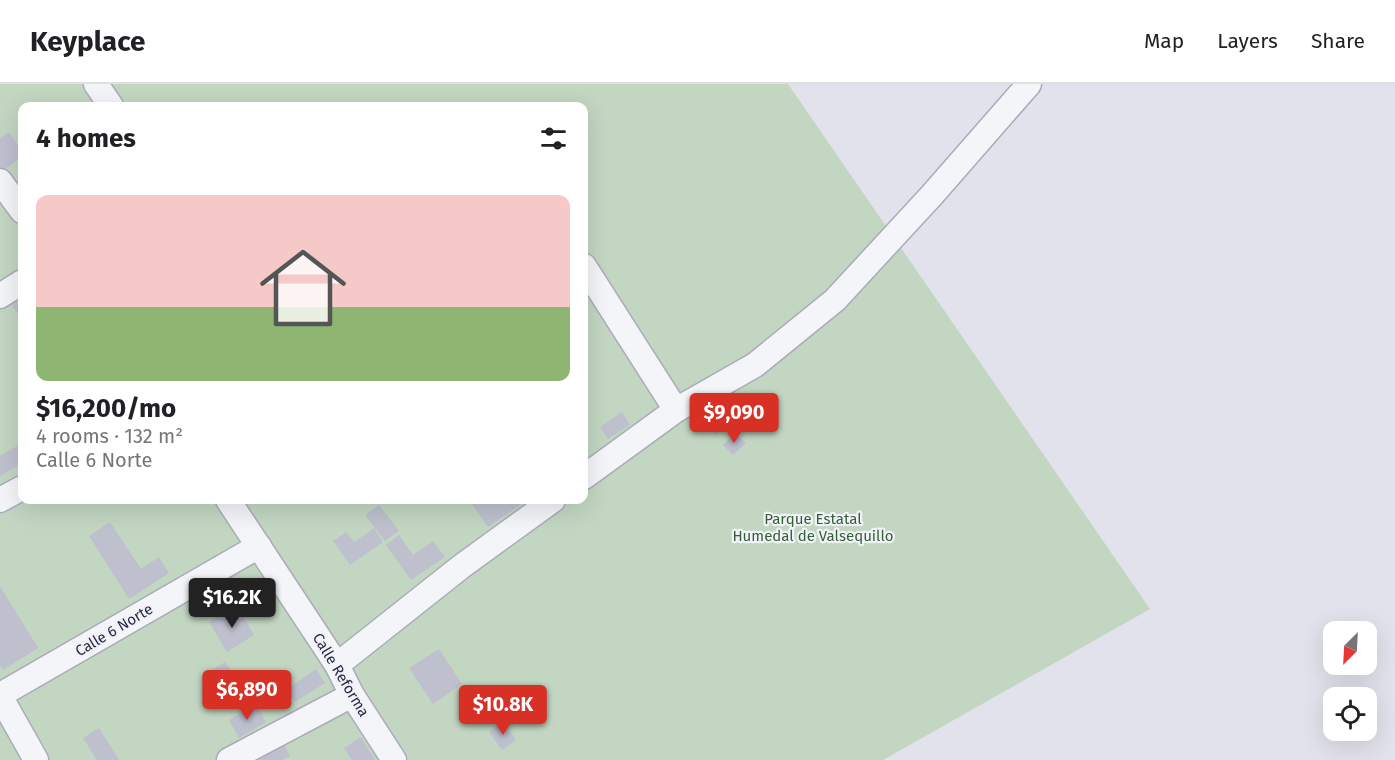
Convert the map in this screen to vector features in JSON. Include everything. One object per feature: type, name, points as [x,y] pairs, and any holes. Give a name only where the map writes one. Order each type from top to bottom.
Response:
[{"type":"street","points":[[96,84],[108,102]]},
{"type":"street","points":[[588,474],[676,410],[755,365],[835,300],[933,195],[1029,84]]},
{"type":"street","points":[[0,181],[18,206]]},
{"type":"street","points":[[588,272],[676,410]]},
{"type":"street","points":[[0,296],[18,285]]},
{"type":"street","points":[[0,500],[18,490]]},
{"type":"street","name":"Calle Reforma","points":[[231,504],[338,665],[352,695],[394,760]]},
{"type":"street","points":[[338,665],[453,573],[548,504]]},
{"type":"street","name":"Calle 6 Norte","points":[[0,696],[259,546]]},
{"type":"street","points":[[229,760],[352,695]]},
{"type":"street","points":[[0,696],[36,760]]},
{"type":"green space","name":"Parque Estatal Humedal de Valsequillo","points":[[0,84],[788,84],[1150,609],[883,760],[0,760]]},
{"type":"building","points":[[9,132],[18,145],[18,160],[0,173],[0,138]]},
{"type":"building","points":[[18,300],[18,314],[12,305]]},
{"type":"building","points":[[711,404],[727,427],[716,434],[700,411]]},
{"type":"building","points":[[622,412],[630,425],[608,439],[600,427]]},
{"type":"building","points":[[736,433],[746,443],[733,455],[723,445]]},
{"type":"building","points":[[18,445],[18,465],[0,476],[0,456]]},
{"type":"building","points":[[472,504],[521,504],[488,527]]},
{"type":"building","points":[[379,505],[399,531],[385,541],[365,515]]},
{"type":"building","points":[[110,522],[141,569],[159,557],[169,573],[129,599],[89,536]]},
{"type":"building","points":[[374,528],[383,542],[350,565],[333,541],[346,532],[354,542]]},
{"type":"building","points":[[399,535],[413,555],[433,541],[445,557],[411,580],[386,545]]},
{"type":"building","points":[[0,586],[38,648],[3,670],[0,665]]},
{"type":"building","points":[[237,606],[254,635],[227,652],[209,622]]},
{"type":"building","points":[[439,649],[462,684],[433,704],[409,668]]},
{"type":"building","points":[[225,662],[233,673],[221,681],[214,669]]},
{"type":"building","points":[[316,669],[325,683],[295,702],[287,689]]},
{"type":"building","points":[[248,693],[254,703],[241,710],[235,701]]},
{"type":"building","points":[[256,704],[266,722],[239,738],[229,720]]},
{"type":"building","points":[[503,722],[516,740],[502,750],[489,732]]},
{"type":"building","points":[[99,728],[119,760],[97,760],[83,738]]},
{"type":"building","points":[[361,737],[375,760],[352,760],[344,748]]},
{"type":"building","points":[[281,739],[290,756],[282,760],[261,760],[257,753]]}]
